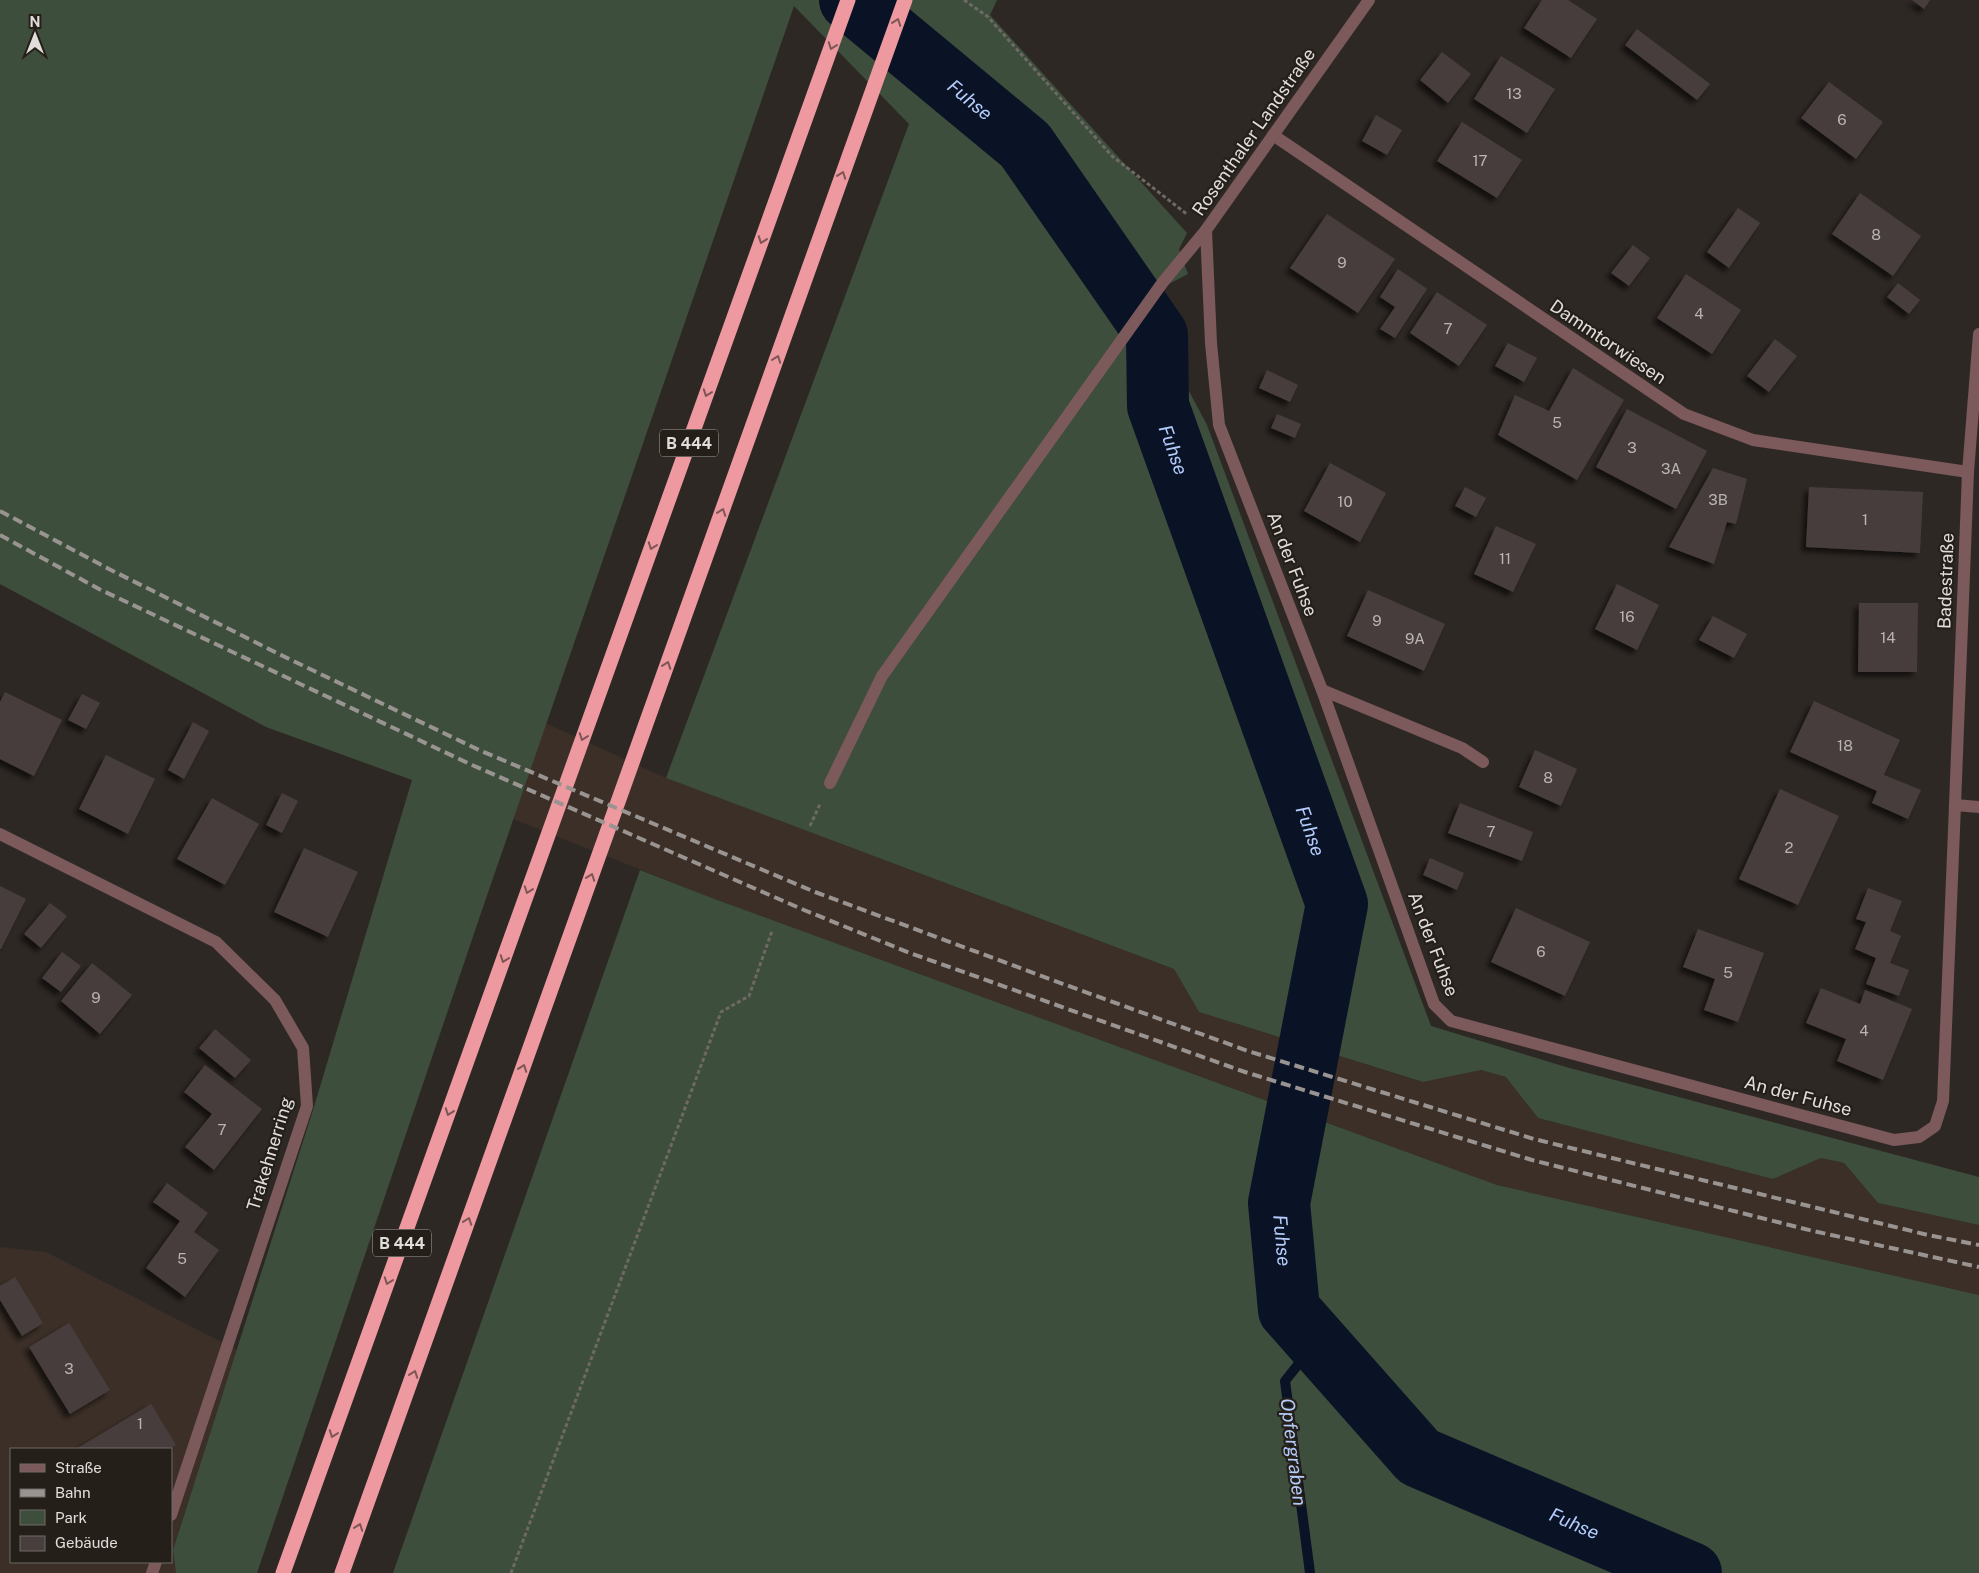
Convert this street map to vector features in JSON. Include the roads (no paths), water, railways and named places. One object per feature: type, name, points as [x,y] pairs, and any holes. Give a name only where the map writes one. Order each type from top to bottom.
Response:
[{"type":"highway","name":"B 444","points":[[283,1573],[848,0]]},
{"type":"highway","name":"B 444","points":[[342,1573],[905,0]]},
{"type":"street","name":"Rosenthaler Landstraße","points":[[830,783],[882,676],[1163,282],[1206,230],[1369,0]]},
{"type":"street","name":"Dammtorwiesen","points":[[1272,136],[1684,414],[1753,440],[1968,472]]},
{"type":"street","name":"An der Fuhse","points":[[1206,230],[1211,342],[1219,425],[1322,690],[1434,1004],[1451,1021],[1894,1140],[1919,1137],[1936,1126],[1943,1101],[1955,805]]},
{"type":"street","name":"Badestraße","points":[[1955,805],[1968,472],[1979,334]]},
{"type":"street","points":[[1322,690],[1462,748],[1483,762]]},
{"type":"street","points":[[1955,805],[1979,807]]},
{"type":"street","name":"Trakehnerring","points":[[0,834],[216,942],[275,1000],[303,1048],[307,1106],[172,1512]]},
{"type":"waterway","name":"Fuhse","points":[[850,0],[1025,145],[1157,335],[1158,406],[1337,904],[1279,1203],[1289,1310],[1419,1457],[1691,1573]]},
{"type":"waterway","name":"Opfergraben","points":[[1310,1573],[1285,1381],[1316,1342]]},
{"type":"railway","points":[[0,511],[109,569],[285,657],[479,750],[815,892],[1248,1051],[1534,1139],[1928,1235],[1979,1245]]},
{"type":"railway","points":[[0,535],[99,589],[472,765],[804,910],[910,953],[1245,1072],[1532,1160],[1813,1231],[1979,1267]]}]
